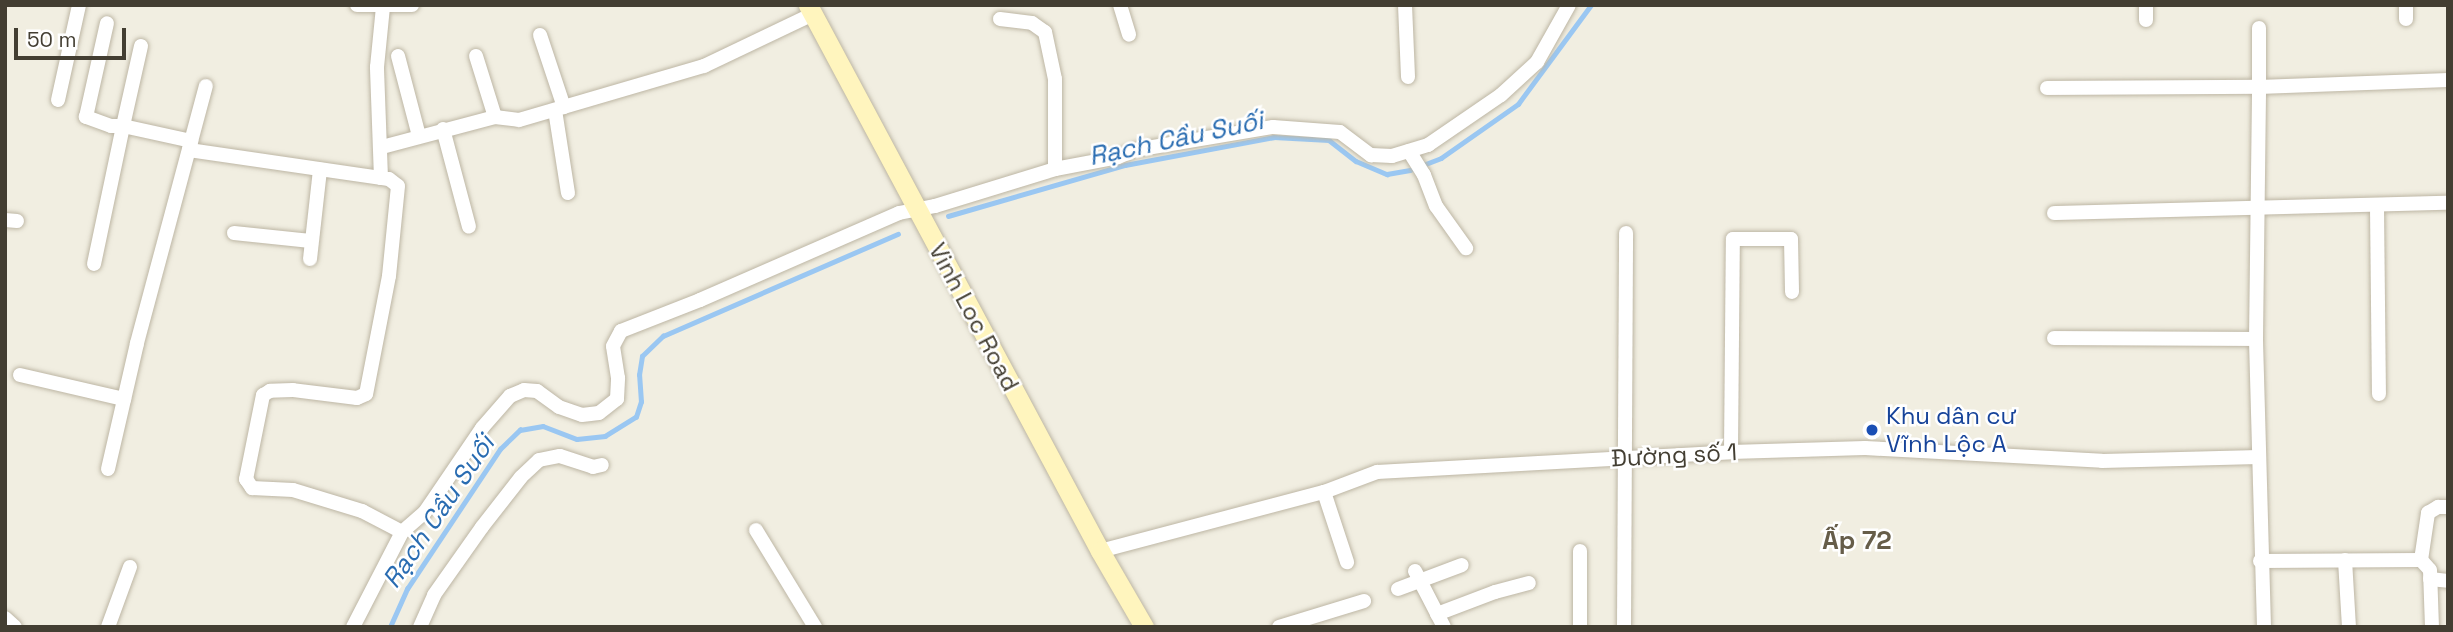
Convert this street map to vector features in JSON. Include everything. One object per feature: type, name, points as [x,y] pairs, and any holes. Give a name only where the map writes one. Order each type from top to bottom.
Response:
[{"type":"main road","name":"Vinh Loc Road","points":[[810,10],[1100,551],[1144,627]]},
{"type":"street","points":[[58,100],[79,5]]},
{"type":"street","points":[[357,5],[412,5]]},
{"type":"street","points":[[1120,5],[1129,35]]},
{"type":"street","points":[[1405,5],[1408,77]]},
{"type":"street","points":[[353,627],[402,533],[425,512],[482,428],[510,396],[524,390],[537,391],[559,407],[582,415],[599,413],[617,398],[618,377],[613,346],[621,331],[700,300],[899,213],[935,206],[1055,169],[1118,157],[1135,150],[1273,127],[1340,132],[1371,155],[1412,155],[1501,95],[1536,62],[1569,5]]},
{"type":"street","points":[[382,178],[377,67],[383,7]]},
{"type":"street","points":[[382,147],[495,117],[519,120],[704,66],[810,10]]},
{"type":"street","points":[[1000,19],[1032,23],[1045,32],[1055,79],[1055,169]]},
{"type":"street","points":[[107,23],[86,117],[190,146],[395,181],[399,194],[389,276],[366,394],[357,398],[293,390],[270,391],[263,395],[246,479],[252,488],[293,490],[362,511],[402,533]]},
{"type":"street","points":[[2259,27],[2256,339],[2260,561],[2264,627]]},
{"type":"street","points":[[540,35],[560,108],[568,193]]},
{"type":"street","points":[[94,264],[141,46]]},
{"type":"street","points":[[398,56],[419,136]]},
{"type":"street","points":[[475,56],[495,117]]},
{"type":"street","points":[[2047,88],[2259,87],[2448,80]]},
{"type":"street","points":[[108,469],[206,86]]},
{"type":"street","points":[[443,129],[469,228]]},
{"type":"street","points":[[1412,155],[1424,175],[1436,206],[1466,248]]},
{"type":"street","points":[[310,259],[320,170]]},
{"type":"street","points":[[2054,213],[2448,203]]},
{"type":"street","points":[[2377,206],[2379,394]]},
{"type":"street","points":[[234,233],[312,241]]},
{"type":"street","points":[[1624,627],[1626,233]]},
{"type":"street","points":[[1731,452],[1733,239],[1791,239],[1792,292]]},
{"type":"street","points":[[2054,338],[2256,339]]},
{"type":"street","points":[[20,375],[124,399]]},
{"type":"street","name":"Đường số 1","points":[[1100,551],[1324,492],[1377,472],[1731,452],[1865,449],[2102,461],[2259,457]]},
{"type":"street","points":[[420,627],[434,595],[482,527],[521,477],[539,460],[560,456],[593,467],[601,465]]},
{"type":"street","points":[[1324,492],[1348,562]]},
{"type":"street","points":[[2421,560],[2428,513],[2438,507],[2448,507]]},
{"type":"street","points":[[756,530],[815,627]]},
{"type":"street","points":[[1580,551],[1580,627]]},
{"type":"street","points":[[2260,561],[2421,560],[2430,570],[2432,627]]},
{"type":"street","points":[[2345,561],[2349,627]]},
{"type":"street","points":[[1398,589],[1417,576],[1462,565]]},
{"type":"street","points":[[108,627],[130,567]]},
{"type":"street","points":[[1417,576],[1440,620],[1495,592],[1529,583]]},
{"type":"street","points":[[2430,579],[2448,581]]},
{"type":"street","points":[[1279,627],[1364,601]]},
{"type":"street","points":[[5,618],[15,627]]},
{"type":"waterway","name":"Rạch Cầu Suối","points":[[948,216],[1125,165],[1274,137],[1329,140],[1356,161],[1387,174],[1410,170],[1441,158],[1518,104],[1591,5]]},
{"type":"waterway","name":"Rạch Cầu Suối","points":[[390,627],[407,589],[500,449],[520,430],[543,426],[577,439],[605,436],[636,417],[641,402],[639,375],[642,356],[663,336],[898,234]]},
{"type":"place","name":"Khu dân cư Vĩnh Lộc A","points":[[1872,430]]},
{"type":"district","name":"Ấp 72","points":[[1857,541]]}]
